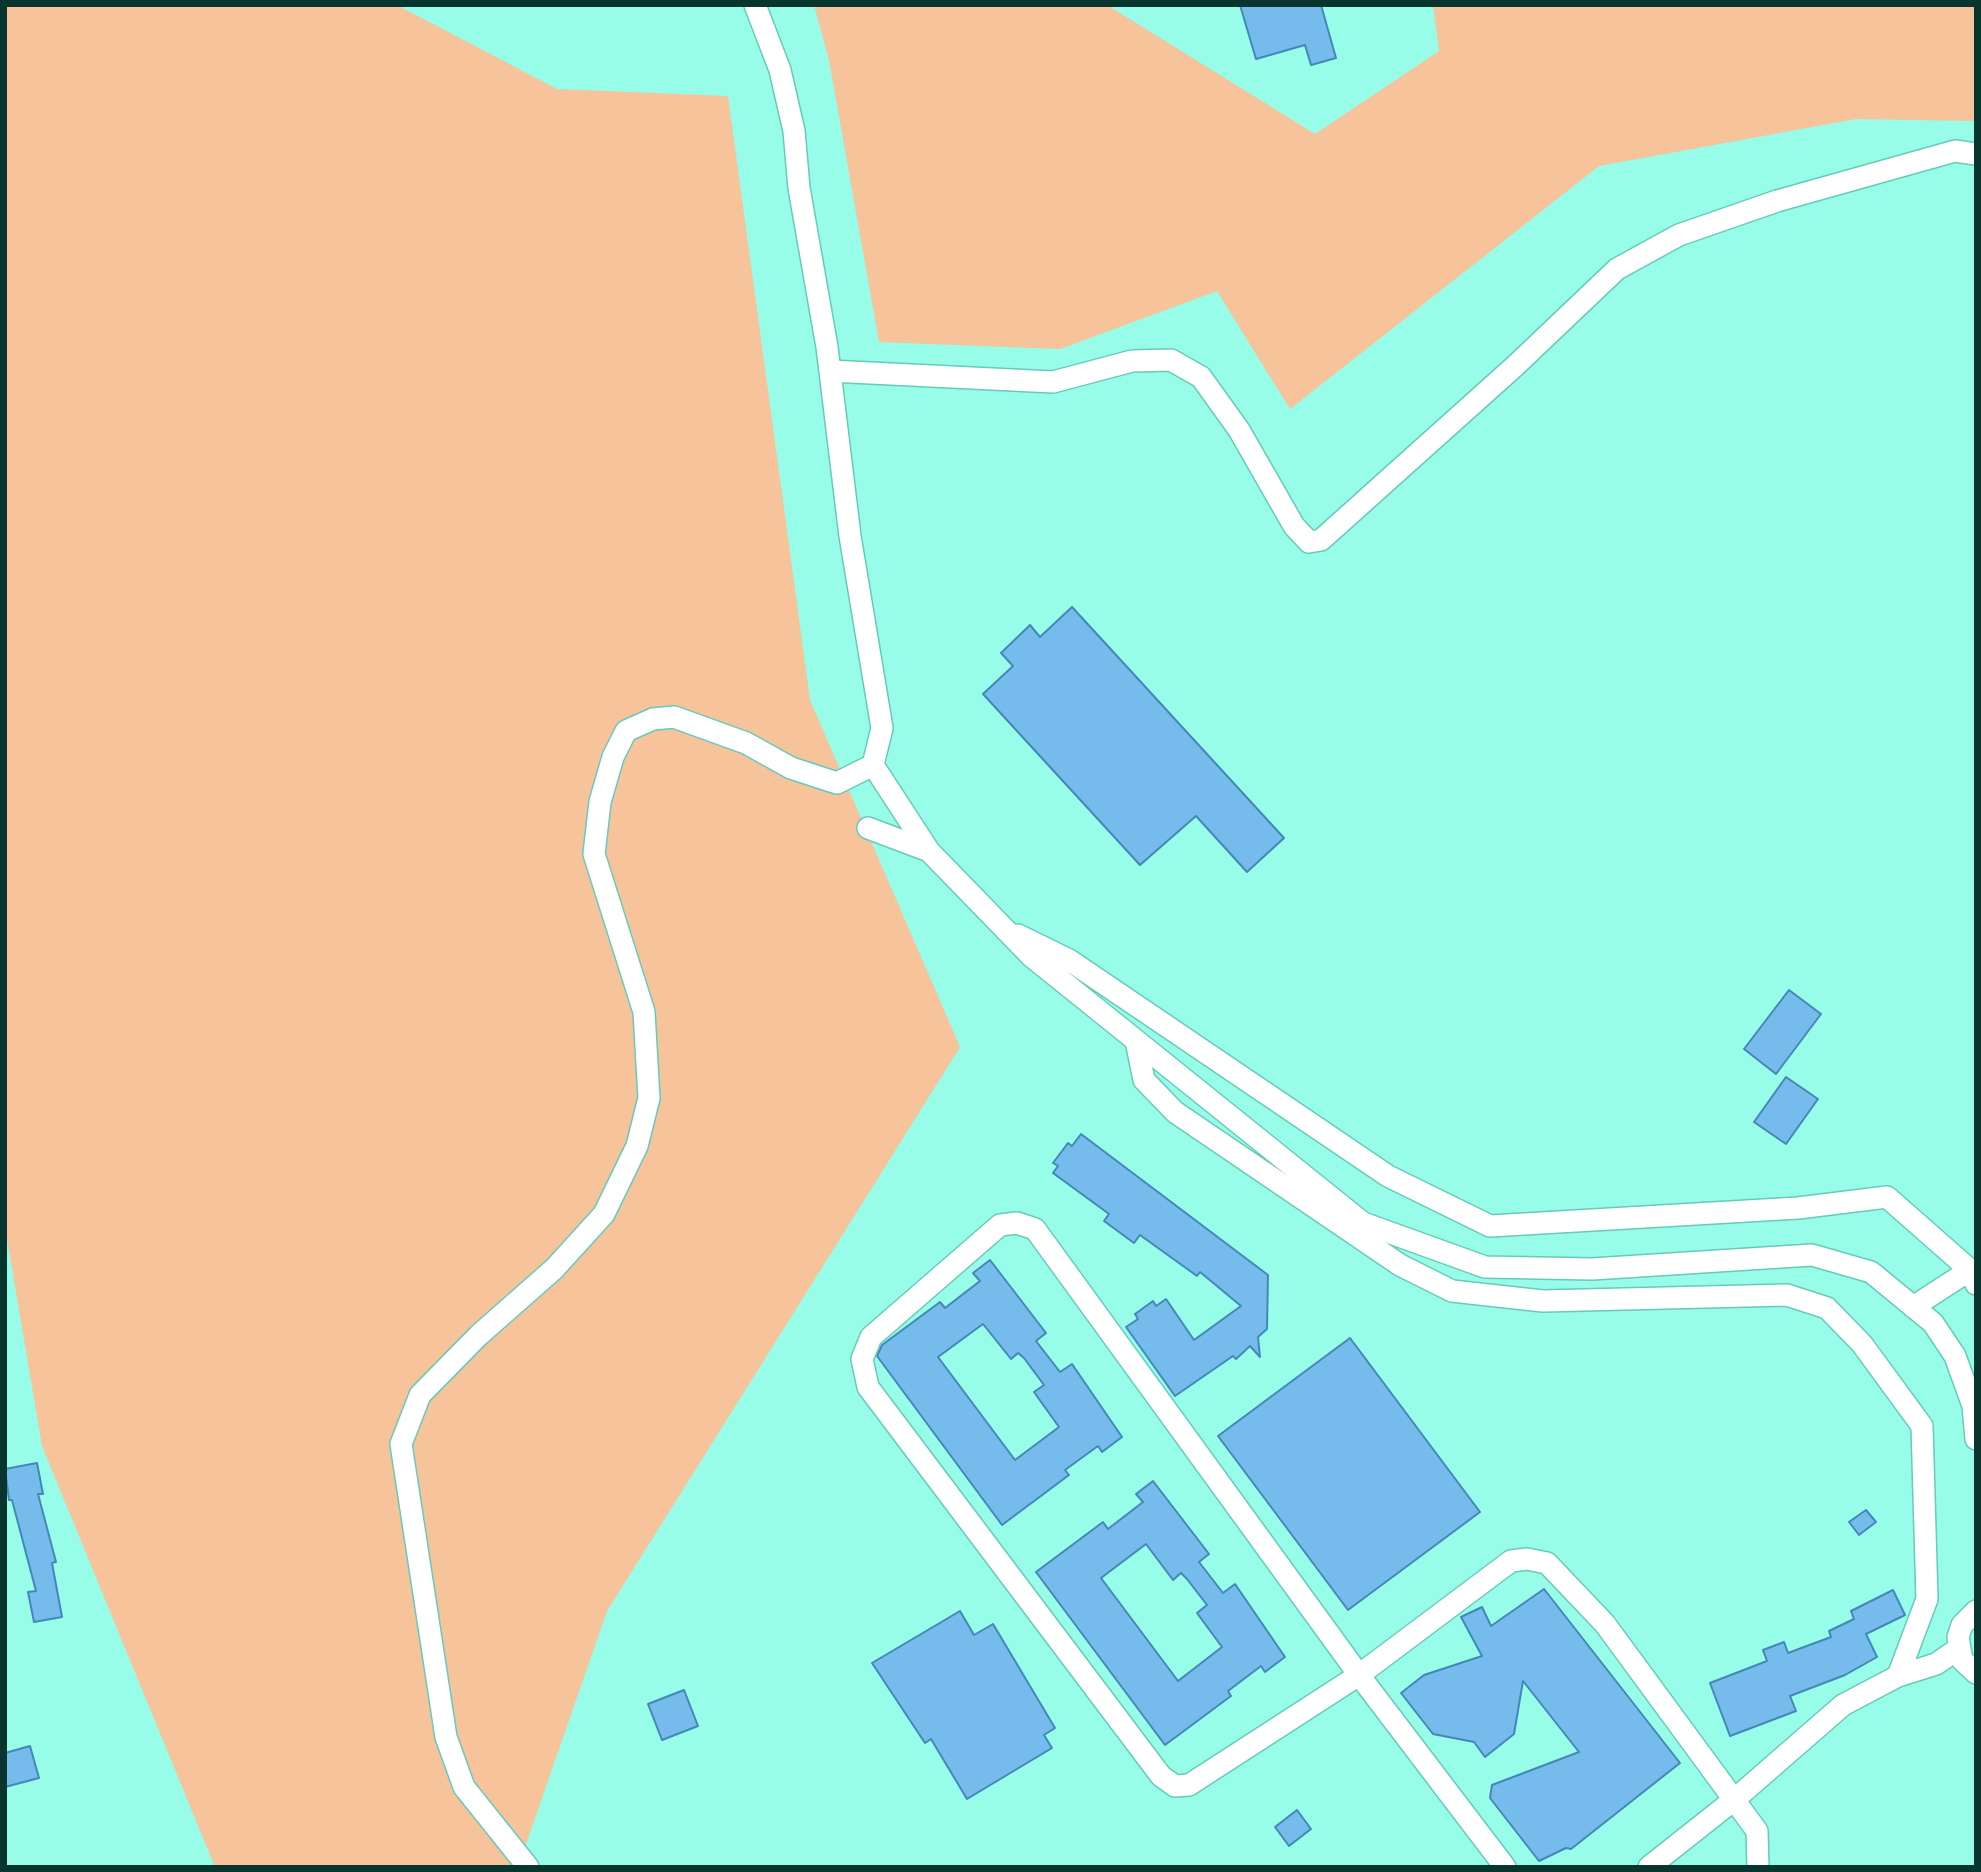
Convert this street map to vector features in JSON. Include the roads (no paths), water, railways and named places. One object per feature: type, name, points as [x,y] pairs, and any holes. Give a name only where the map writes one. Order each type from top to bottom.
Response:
[{"type":"street","points":[[755,5],[780,70],[794,131],[799,188],[830,371],[850,537],[881,728],[873,765],[929,851],[1031,956],[1363,1223],[1485,1267],[1592,1269],[1812,1255],[1871,1272],[1933,1322],[1955,1356],[1973,1406],[1976,1438]]},
{"type":"street","points":[[830,371],[1053,382],[1132,361],[1171,360],[1200,377],[1238,430],[1294,526],[1309,542],[1321,540],[1516,366],[1617,269],[1679,235],[1777,201],[1955,151],[1976,154]]},
{"type":"street","points":[[528,1867],[464,1787],[446,1737],[401,1444],[420,1395],[479,1335],[554,1269],[604,1214],[637,1146],[649,1098],[644,1012],[594,854],[600,802],[613,757],[626,731],[653,719],[674,717],[746,743],[791,768],[837,783],[873,765]]},
{"type":"street","points":[[868,828],[929,851]]},
{"type":"street","points":[[1005,929],[1069,960],[1388,1176],[1490,1226],[1798,1208],[1887,1197],[1974,1276],[1913,1307]]},
{"type":"street","points":[[1136,1041],[1144,1080],[1175,1112],[1389,1258],[1452,1291],[1544,1301],[1787,1295],[1827,1308],[1862,1344],[1922,1426],[1927,1599],[1898,1676]]},
{"type":"street","points":[[1505,1867],[1359,1675],[1035,1230],[1017,1223],[1000,1225],[872,1337],[862,1359],[868,1387],[1161,1776],[1175,1786],[1189,1785],[1359,1675],[1511,1560],[1547,1563],[1605,1624],[1757,1831],[1758,1867]]},
{"type":"street","points":[[1976,1611],[1962,1625],[1958,1649],[1962,1660],[1976,1673]]},
{"type":"street","points":[[1648,1867],[1735,1800],[1843,1705],[1898,1676],[1936,1664],[1958,1649]]}]
